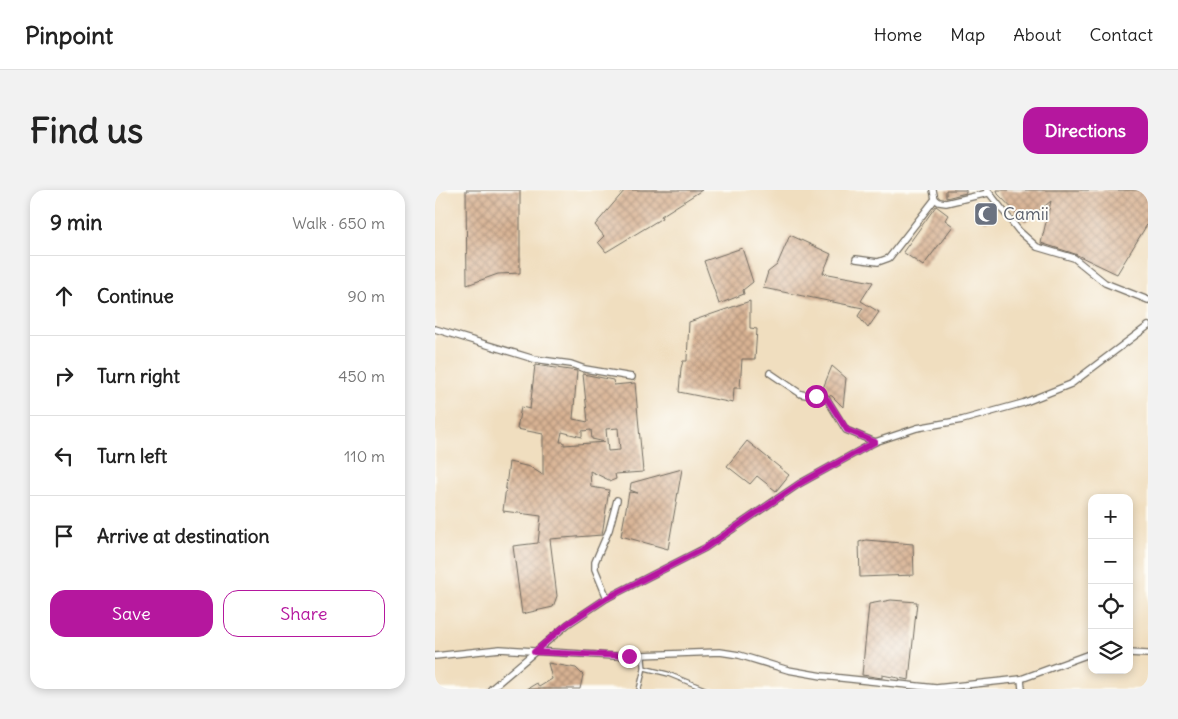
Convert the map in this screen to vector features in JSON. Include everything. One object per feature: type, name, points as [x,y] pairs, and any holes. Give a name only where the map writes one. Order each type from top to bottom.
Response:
[{"type":"street","points":[[933,190],[935,199],[946,203],[988,192],[1019,231],[1037,248],[1074,258],[1105,283],[1148,300]]},
{"type":"street","points":[[856,259],[878,262],[889,258],[935,199]]},
{"type":"street","points":[[491,689],[567,624],[607,598],[705,548],[799,484],[875,442],[917,428],[962,420],[1023,403],[1071,384],[1148,326]]},
{"type":"street","points":[[435,329],[535,359],[571,364],[585,369],[633,377]]},
{"type":"street","points":[[770,373],[801,394],[827,399],[847,430],[875,442]]},
{"type":"street","points":[[607,598],[595,569],[595,562],[609,530],[617,500]]},
{"type":"street","points":[[435,656],[485,650],[643,656],[697,652],[730,653],[821,676],[923,687],[964,686],[1021,679],[1088,654]]},
{"type":"street","points":[[1133,653],[1148,654]]},
{"type":"street","points":[[1021,679],[1022,689]]},
{"type":"lane","points":[[639,689],[644,668],[643,656]]},
{"type":"lane","points":[[644,668],[668,674],[705,689]]},
{"type":"building","points":[[466,190],[520,190],[520,273],[498,274],[467,285]]},
{"type":"building","points":[[625,190],[702,190],[661,216],[662,218],[606,252],[598,242],[604,236],[595,225]]},
{"type":"building","points":[[946,190],[966,190],[966,193],[946,198]]},
{"type":"building","points":[[997,190],[1148,190],[1148,223],[1117,274],[1075,254],[1041,243],[1051,201],[1025,222],[998,194]]},
{"type":"building","points":[[936,206],[948,215],[945,220],[953,226],[923,266],[903,252]]},
{"type":"building","name":"Camii","points":[[986,206],[993,218],[985,222],[979,211]]},
{"type":"building","points":[[790,235],[831,254],[823,273],[873,282],[861,301],[879,312],[868,328],[858,316],[863,308],[763,288],[768,272],[777,265]]},
{"type":"building","points":[[742,248],[753,282],[743,290],[744,294],[719,304],[704,261]]},
{"type":"building","points":[[750,301],[750,328],[757,329],[755,359],[742,359],[740,388],[734,388],[733,403],[679,392],[681,368],[683,361],[687,361],[689,322]]},
{"type":"building","points":[[535,365],[577,371],[573,419],[588,422],[583,374],[613,380],[614,385],[635,383],[643,472],[615,474],[616,479],[611,481],[590,471],[591,487],[609,490],[602,535],[550,539],[557,596],[553,607],[522,614],[513,546],[538,543],[541,516],[503,511],[509,462],[530,467],[543,475],[543,434],[517,429],[521,407],[530,409]],"holes":[[[618,428],[620,450],[608,451],[606,429]],[[591,430],[592,439],[605,442],[564,445],[564,442],[560,442],[562,432],[582,437],[582,431]]]},
{"type":"building","points":[[832,366],[846,378],[843,407],[832,396],[821,393]]},
{"type":"building","points":[[747,441],[789,475],[776,491],[757,476],[750,484],[727,466]]},
{"type":"building","points":[[682,469],[668,549],[621,536],[629,492],[638,493],[630,490],[631,483]]},
{"type":"building","points":[[866,540],[913,544],[914,575],[860,577],[859,542]]},
{"type":"building","points":[[891,600],[917,602],[909,680],[882,675],[882,678],[862,675],[869,604]]},
{"type":"building","points":[[548,663],[576,668],[583,675],[580,689],[527,689],[537,683],[539,687],[552,679]]},
{"type":"place","name":"Camii","points":[[986,214]]},
{"type":"route","points":[[629,656],[534,652],[567,624],[607,598],[705,548],[799,484],[875,442],[847,430],[827,399],[816,396]]}]
